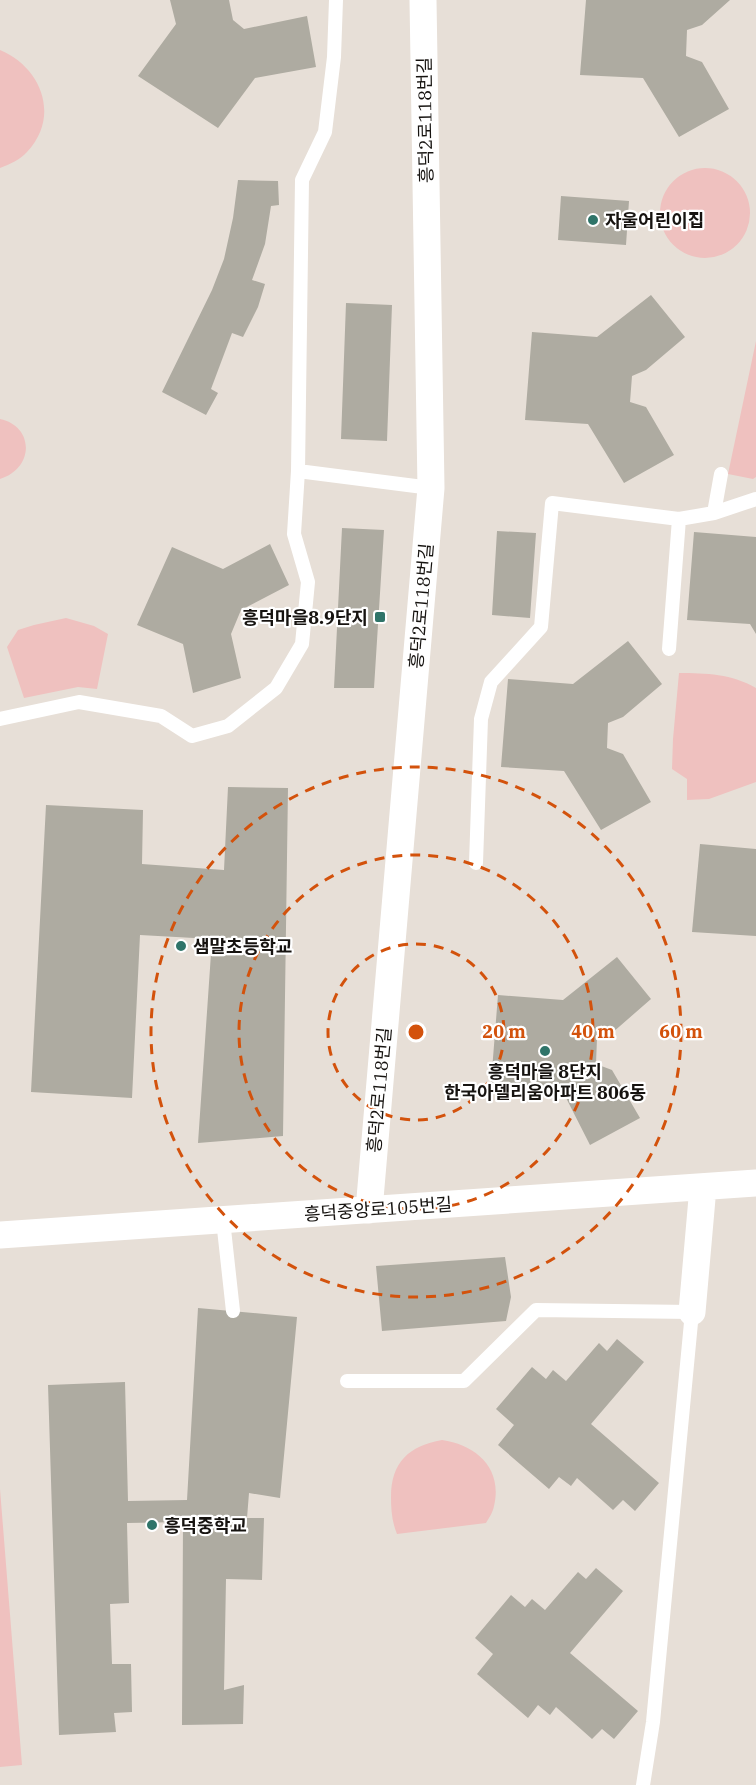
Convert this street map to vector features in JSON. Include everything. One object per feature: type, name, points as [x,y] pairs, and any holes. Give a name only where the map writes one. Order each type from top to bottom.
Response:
[{"type":"street","name":"흥덕2로118번길","points":[[369,1210],[431,488],[423,0]]},
{"type":"street","name":"흥덕중앙로105번길","points":[[0,1235],[756,1183]]},
{"type":"street","points":[[692,1312],[703,1187]]},
{"type":"lane","points":[[0,719],[79,702],[161,716],[192,736],[228,726],[276,688],[302,644],[308,582],[294,534],[298,471],[302,180],[325,132],[334,57],[336,0]]},
{"type":"lane","points":[[298,471],[431,488]]},
{"type":"lane","points":[[714,513],[721,474]]},
{"type":"lane","points":[[476,863],[481,719],[491,682],[541,627],[552,503],[679,519],[714,513],[756,499]]},
{"type":"lane","points":[[669,649],[679,519]]},
{"type":"lane","points":[[223,1220],[233,1311]]},
{"type":"lane","points":[[347,1381],[464,1381],[536,1310],[692,1312],[653,1722],[643,1785]]},
{"type":"shaded area","points":[[0,50],[26,68],[36,80],[42,94],[44,108],[43,123],[37,138],[27,152],[18,160],[0,168]]},
{"type":"shaded area","points":[[705,168],[722,172],[737,181],[746,196],[750,213],[746,230],[737,245],[722,254],[705,258],[688,254],[673,245],[664,230],[660,213],[664,196],[673,181],[688,172]]},
{"type":"shaded area","points":[[756,341],[756,477],[753,479],[728,474]]},
{"type":"shaded area","points":[[0,419],[11,423],[19,430],[26,448],[20,466],[11,474],[0,479]]},
{"type":"shaded area","points":[[66,618],[94,626],[108,634],[97,689],[78,687],[24,698],[7,647],[18,630]]},
{"type":"shaded area","points":[[679,673],[728,677],[756,688],[756,782],[709,799],[687,800],[687,779],[672,769]]},
{"type":"shaded area","points":[[442,1440],[466,1447],[484,1461],[494,1480],[496,1492],[492,1513],[486,1523],[397,1534],[392,1516],[391,1497],[394,1474],[398,1465],[411,1451]]},
{"type":"shaded area","points":[[0,1489],[22,1765],[0,1767]]},
{"type":"building","points":[[170,0],[229,0],[233,20],[244,29],[307,16],[316,67],[255,78],[218,128],[138,76],[176,24]]},
{"type":"building","points":[[586,0],[730,0],[702,25],[687,30],[686,56],[702,62],[729,109],[679,137],[643,78],[580,75]]},
{"type":"building","points":[[238,180],[278,181],[279,205],[271,206],[265,244],[252,280],[265,284],[258,307],[243,337],[232,333],[211,389],[218,393],[206,415],[162,392],[212,290],[224,259]]},
{"type":"building","name":"자울어린이집","points":[[561,196],[629,201],[626,245],[558,240]]},
{"type":"building","points":[[651,295],[685,337],[646,370],[632,376],[630,402],[646,407],[674,455],[624,483],[588,424],[525,420],[532,332],[597,337]]},
{"type":"building","points":[[346,303],[392,305],[387,441],[341,439]]},
{"type":"building","points":[[342,528],[384,530],[374,688],[334,688]]},
{"type":"building","points":[[497,531],[536,533],[530,618],[492,615]]},
{"type":"building","points":[[694,532],[756,537],[756,634],[750,624],[687,620]]},
{"type":"building","points":[[270,544],[289,585],[241,610],[231,634],[241,678],[193,693],[183,644],[137,625],[172,547],[223,569]]},
{"type":"building","points":[[628,641],[662,684],[623,717],[608,723],[607,748],[623,754],[651,802],[601,830],[564,771],[501,767],[508,679],[573,684]]},
{"type":"building","points":[[228,787],[288,788],[283,1136],[198,1143],[212,939],[140,935],[132,1098],[31,1092],[46,805],[143,810],[142,864],[224,870]]},
{"type":"building","points":[[700,844],[756,849],[756,936],[692,932]]},
{"type":"building","name":"흥덕마을 8단지 한국아델리움아파트 806동","points":[[617,957],[651,999],[612,1033],[597,1038],[596,1064],[612,1070],[640,1118],[590,1145],[561,1088],[491,1083],[498,995],[563,1000]]},
{"type":"building","points":[[505,1257],[511,1297],[506,1321],[382,1331],[376,1266]]},
{"type":"building","points":[[198,1308],[297,1317],[280,1498],[249,1493],[247,1518],[264,1518],[262,1580],[226,1579],[224,1690],[244,1685],[243,1724],[182,1725],[183,1522],[127,1523],[129,1603],[110,1604],[112,1664],[131,1664],[132,1712],[114,1713],[116,1732],[59,1735],[48,1385],[125,1382],[128,1501],[187,1500]]},
{"type":"building","points":[[617,1339],[644,1362],[591,1424],[659,1483],[635,1511],[623,1500],[613,1510],[577,1478],[571,1486],[559,1477],[549,1489],[498,1445],[514,1425],[496,1409],[532,1367],[546,1379],[553,1370],[566,1381],[599,1343],[607,1351]]},
{"type":"building","points":[[596,1568],[623,1591],[570,1653],[638,1711],[614,1739],[602,1729],[592,1739],[556,1707],[550,1715],[538,1705],[528,1718],[477,1674],[493,1654],[475,1638],[511,1595],[525,1607],[532,1599],[545,1610],[578,1572],[586,1579]]},
{"type":"place","name":"자울어린이집","points":[[593,220]]},
{"type":"place","name":"흥덕마을8.9단지","points":[[380,617]]},
{"type":"place","name":"샘말초등학교","points":[[181,946]]},
{"type":"place","name":"흥덕마을 8단지 한국아델리움아파트 806동","points":[[545,1051]]},
{"type":"place","name":"흥덕중학교","points":[[152,1525]]}]
